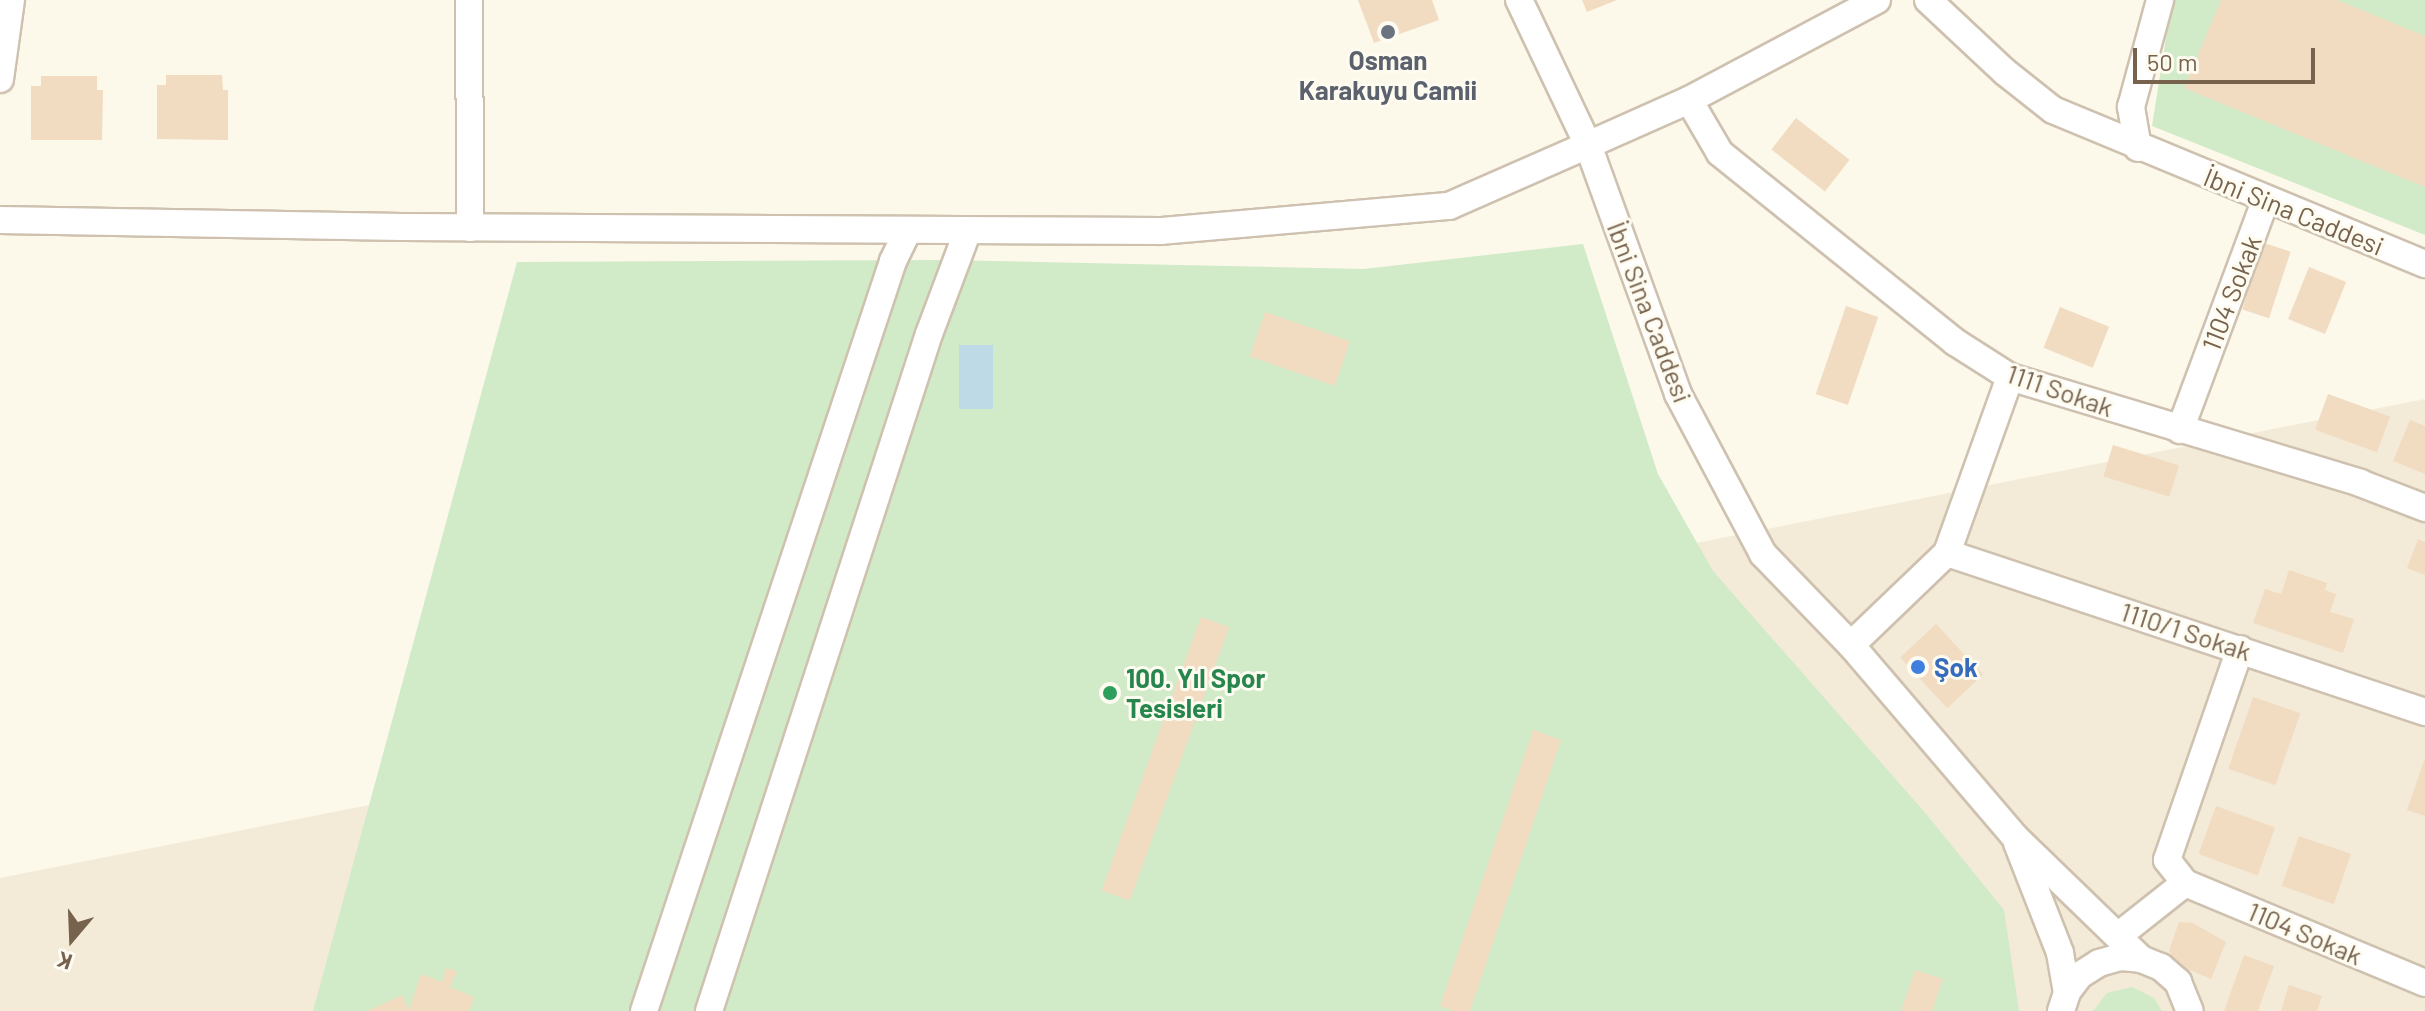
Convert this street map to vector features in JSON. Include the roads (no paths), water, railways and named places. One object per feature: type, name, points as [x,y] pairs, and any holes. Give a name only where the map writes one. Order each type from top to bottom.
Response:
[{"type":"street","points":[[0,79],[11,0]]},
{"type":"street","points":[[469,0],[470,228]]},
{"type":"street","name":"İbni Sina Caddesi","points":[[1519,0],[1588,145],[1678,394],[1763,554],[1851,645],[2014,836],[2141,959]]},
{"type":"street","points":[[0,220],[470,228],[1161,231],[1449,206],[1689,100],[1877,0]]},
{"type":"street","name":"İbni Sina Caddesi","points":[[1928,0],[2005,72],[2053,110],[2265,201],[2425,264]]},
{"type":"street","points":[[2138,148],[2131,107],[2160,0]]},
{"type":"street","name":"1111 Sokak","points":[[1689,100],[1720,153],[1955,342],[2010,377],[2360,483],[2425,508]]},
{"type":"street","name":"1104 Sokak","points":[[2180,430],[2265,201]]},
{"type":"street","points":[[644,1011],[893,261],[908,230]]},
{"type":"street","points":[[709,1011],[929,334],[968,230]]},
{"type":"street","points":[[1851,645],[1947,553],[2010,377]]},
{"type":"street","name":"1110/1 Sokak","points":[[1947,553],[2425,712]]},
{"type":"street","points":[[2118,936],[2185,883],[2167,860],[2240,649]]},
{"type":"street","name":"İbni Sina Caddesi","points":[[2014,836],[2060,953],[2064,1002]]},
{"type":"street","name":"1104 Sokak","points":[[2185,883],[2425,983]]},
{"type":"street","name":"İbni Sina Caddesi","points":[[2064,1002],[2080,975],[2099,963],[2120,957],[2141,959],[2161,967],[2178,982],[2190,1011]]},
{"type":"water","points":[[959,345],[993,345],[993,409],[959,409]]},
{"type":"place","name":"Osman Karakuyu Camii","points":[[1388,32]]},
{"type":"place","name":"Şok","points":[[1918,667]]},
{"type":"place","name":"100. Yıl Spor Tesisleri","points":[[1110,693]]}]
